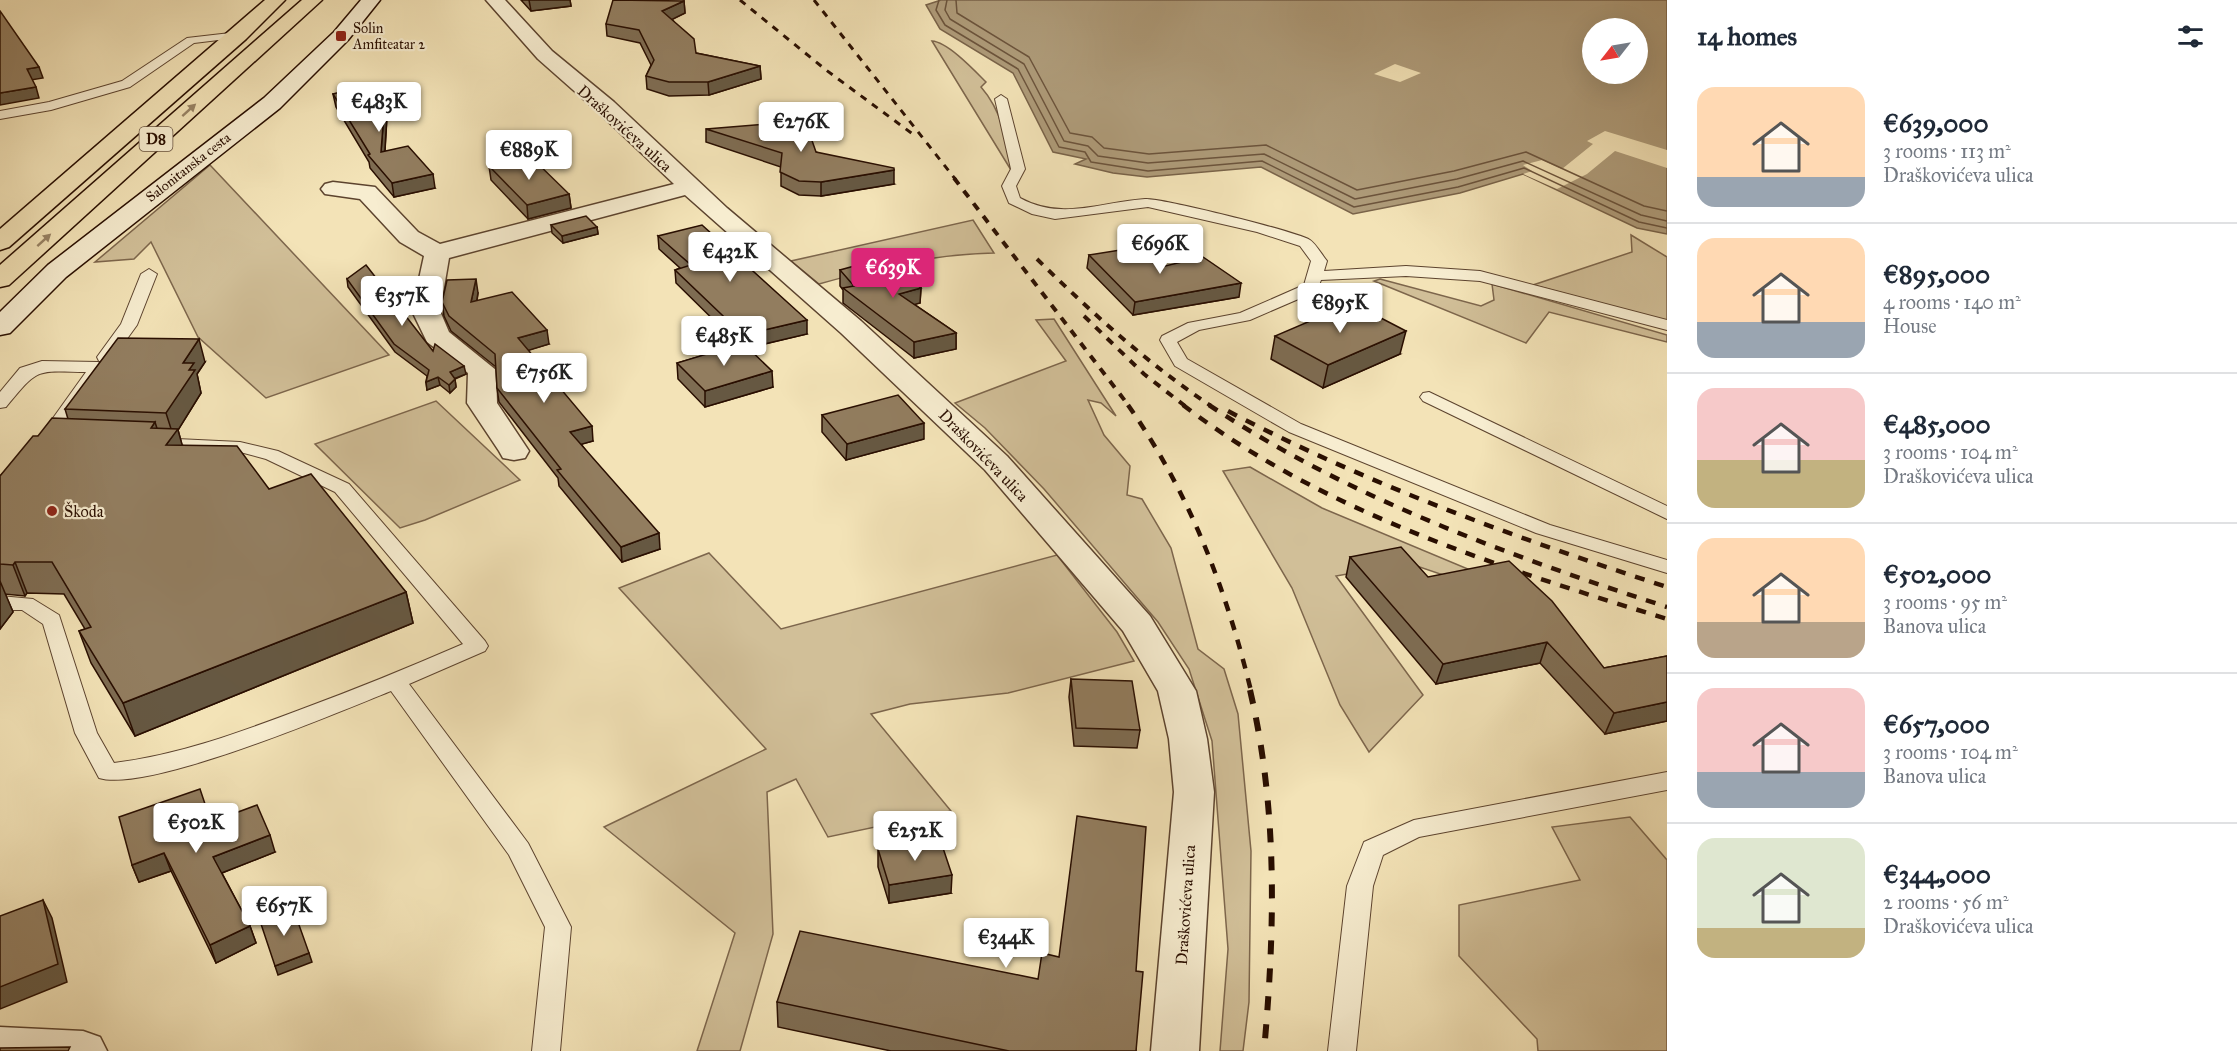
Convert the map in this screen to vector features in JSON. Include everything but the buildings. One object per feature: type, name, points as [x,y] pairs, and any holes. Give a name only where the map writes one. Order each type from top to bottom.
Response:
[{"type":"highway","name":"D8","points":[[0,242],[239,35],[276,0]]},
{"type":"highway","name":"D8","points":[[0,279],[313,0]]},
{"type":"street","name":"Salonitanska cesta","points":[[0,327],[57,271],[192,163],[272,103],[341,36],[371,0]]},
{"type":"street","name":"Draškovićeva ulica","points":[[495,0],[545,55],[606,107],[689,187],[851,327],[996,463],[1137,624],[1177,691],[1188,740],[1194,792],[1175,1051]]},
{"type":"street","points":[[333,189],[367,192],[409,237],[437,253],[689,187]]},
{"type":"street","points":[[437,253],[426,311],[437,336],[482,370],[482,403],[514,451]]},
{"type":"street","points":[[0,1047],[83,1051]]},
{"type":"lane","points":[[257,18],[269,0]]},
{"type":"lane","points":[[0,115],[51,106],[126,84],[191,40],[239,35]]},
{"type":"lane","points":[[1001,99],[1018,169],[1009,186],[1014,200],[1032,210],[1055,215],[1148,203],[1261,229],[1305,243],[1319,261],[1311,288],[1244,317],[1194,326],[1168,340],[1181,362],[1295,428],[1543,529],[1667,567]]},
{"type":"lane","points":[[1315,276],[1406,271],[1480,276],[1667,325]]},
{"type":"lane","points":[[33,455],[129,325],[149,274]]},
{"type":"lane","points":[[0,403],[26,372],[42,366],[98,367]]},
{"type":"lane","points":[[1430,397],[1667,513]]},
{"type":"lane","points":[[47,439],[70,440]]},
{"type":"lane","points":[[0,603],[26,604],[52,620],[86,734],[107,772],[144,769],[238,741],[397,683],[477,646],[342,488],[272,455],[240,447],[138,442]]},
{"type":"lane","points":[[397,683],[519,850],[558,927],[546,1051]]},
{"type":"lane","points":[[1342,1051],[1360,886],[1373,849],[1414,829],[1667,782]]},
{"type":"shaded area","points":[[932,41],[946,46],[986,82],[981,87],[999,116],[1011,170]]},
{"type":"shaded area","points":[[210,165],[389,355],[266,398],[198,337],[151,242],[134,259],[95,262]]},
{"type":"shaded area","points":[[973,220],[994,253],[949,256],[905,263],[819,284],[791,261]]},
{"type":"shaded area","points":[[1631,235],[1667,257],[1667,321],[1533,285],[1632,252]]},
{"type":"shaded area","points":[[1380,279],[1481,306],[1494,300],[1492,284],[1667,335],[1667,342],[1549,312],[1526,343],[1374,281]]},
{"type":"shaded area","points":[[1054,319],[1116,416],[1101,403],[1088,400],[1104,435],[1130,466],[1127,495],[1142,499],[1171,548],[1198,649],[1224,669],[1238,714],[1251,851],[1249,1002],[1243,1051],[1220,1051],[1228,949],[1212,741],[1189,669],[1158,622],[1044,489],[985,428],[955,403],[1066,361],[1036,320]]},
{"type":"shaded area","points":[[436,401],[520,480],[425,520],[400,528],[315,444]]},
{"type":"shaded area","points":[[1250,467],[1322,508],[1475,572],[1449,577],[1408,563],[1336,576],[1423,695],[1369,752],[1340,705],[1292,588],[1223,471]]},
{"type":"shaded area","points":[[709,553],[781,629],[1057,555],[1117,632],[1134,661],[1008,693],[910,704],[871,714],[951,811],[828,837],[796,779],[767,792],[773,934],[740,1051],[697,1051],[735,933],[604,827],[766,749],[619,588]]},
{"type":"shaded area","points":[[1630,817],[1667,860],[1667,1051],[1538,1051],[1537,1039],[1459,956],[1459,905],[1580,880],[1552,827]]},
{"type":"water","points":[[941,0],[1667,0],[1667,234],[1637,228],[1523,174],[1460,193],[1353,214],[1261,167],[1147,177],[1113,173],[1075,164],[1086,159],[1053,152],[1013,73],[940,29],[926,5]]},
{"type":"pier","points":[[1395,64],[1421,73],[1400,82],[1374,74]]},
{"type":"pier","points":[[1605,131],[1667,150],[1667,168],[1615,151],[1587,174],[1557,189],[1523,174],[1532,171],[1523,165],[1542,160],[1562,169],[1593,144],[1587,141]]},
{"type":"railway","points":[[740,0],[826,70],[914,135]]},
{"type":"railway","points":[[814,0],[956,180]]},
{"type":"railway","points":[[954,178],[1129,406]]},
{"type":"railway","points":[[1037,259],[1121,337],[1187,390],[1211,406]]},
{"type":"railway","points":[[1084,316],[1144,374],[1185,406]]},
{"type":"railway","points":[[1128,405],[1169,472],[1203,542],[1230,615],[1251,691]]},
{"type":"railway","points":[[1183,405],[1237,443],[1294,477],[1415,533],[1540,579],[1667,619]]},
{"type":"railway","points":[[1209,405],[1262,438],[1373,496],[1489,545],[1667,607]]},
{"type":"railway","points":[[1228,411],[1281,438],[1389,486],[1499,529],[1667,587]]},
{"type":"railway","points":[[1250,690],[1266,780],[1272,870],[1272,915],[1264,1051]]},
{"type":"place","name":"Solin Amfiteatar 2","points":[[341,36]]},
{"type":"place","name":"Škoda","points":[[52,511]]}]
